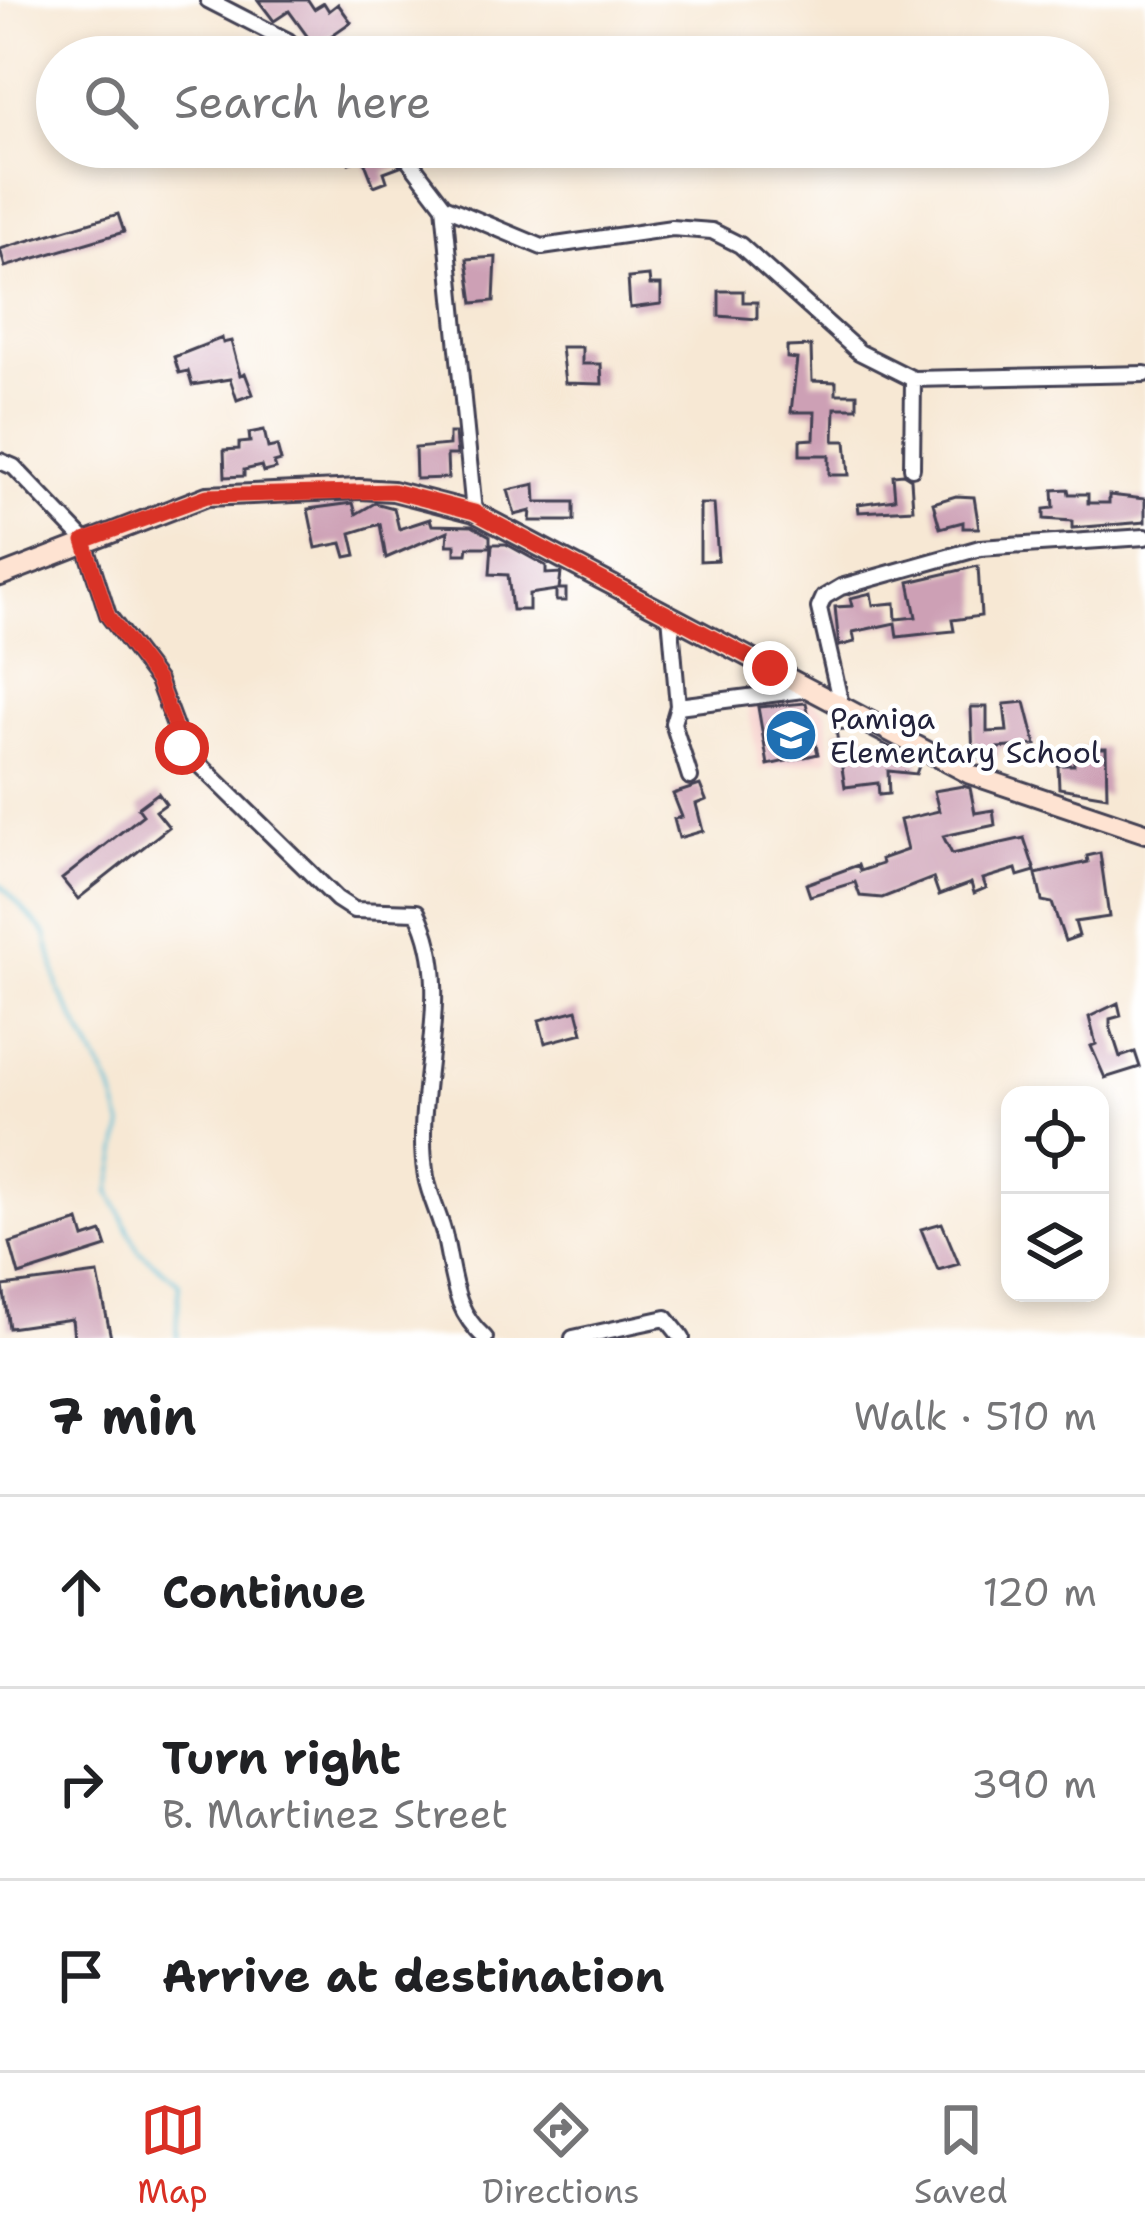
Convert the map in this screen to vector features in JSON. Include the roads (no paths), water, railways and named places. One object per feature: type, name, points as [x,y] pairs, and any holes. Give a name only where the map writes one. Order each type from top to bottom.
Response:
[{"type":"street","points":[[208,0],[278,36]]},
{"type":"street","points":[[417,168],[444,206],[474,512]]},
{"type":"street","points":[[444,206],[542,247],[672,228],[712,232],[740,245],[859,352],[914,379],[1145,374]]},
{"type":"street","points":[[912,468],[914,379]]},
{"type":"street","points":[[0,461],[14,467],[84,541],[108,616],[158,681],[182,748],[337,899],[354,910],[417,912],[428,934],[434,977],[426,1175],[445,1237],[452,1287],[467,1321],[485,1338]]},
{"type":"street","points":[[0,576],[207,496],[393,491],[474,512],[803,690],[970,774],[1145,833]]},
{"type":"street","points":[[842,710],[819,608],[838,589],[980,548],[1145,537]]},
{"type":"street","points":[[670,615],[678,706],[674,723],[690,777]]},
{"type":"street","points":[[678,706],[803,690]]},
{"type":"street","points":[[573,1338],[666,1318],[682,1338]]},
{"type":"waterway","points":[[0,884],[46,934],[59,990],[111,1087],[123,1126],[110,1192],[139,1251],[179,1283],[177,1338]]},
{"type":"place","name":"Pamiga Elementary School","points":[[791,735]]}]
